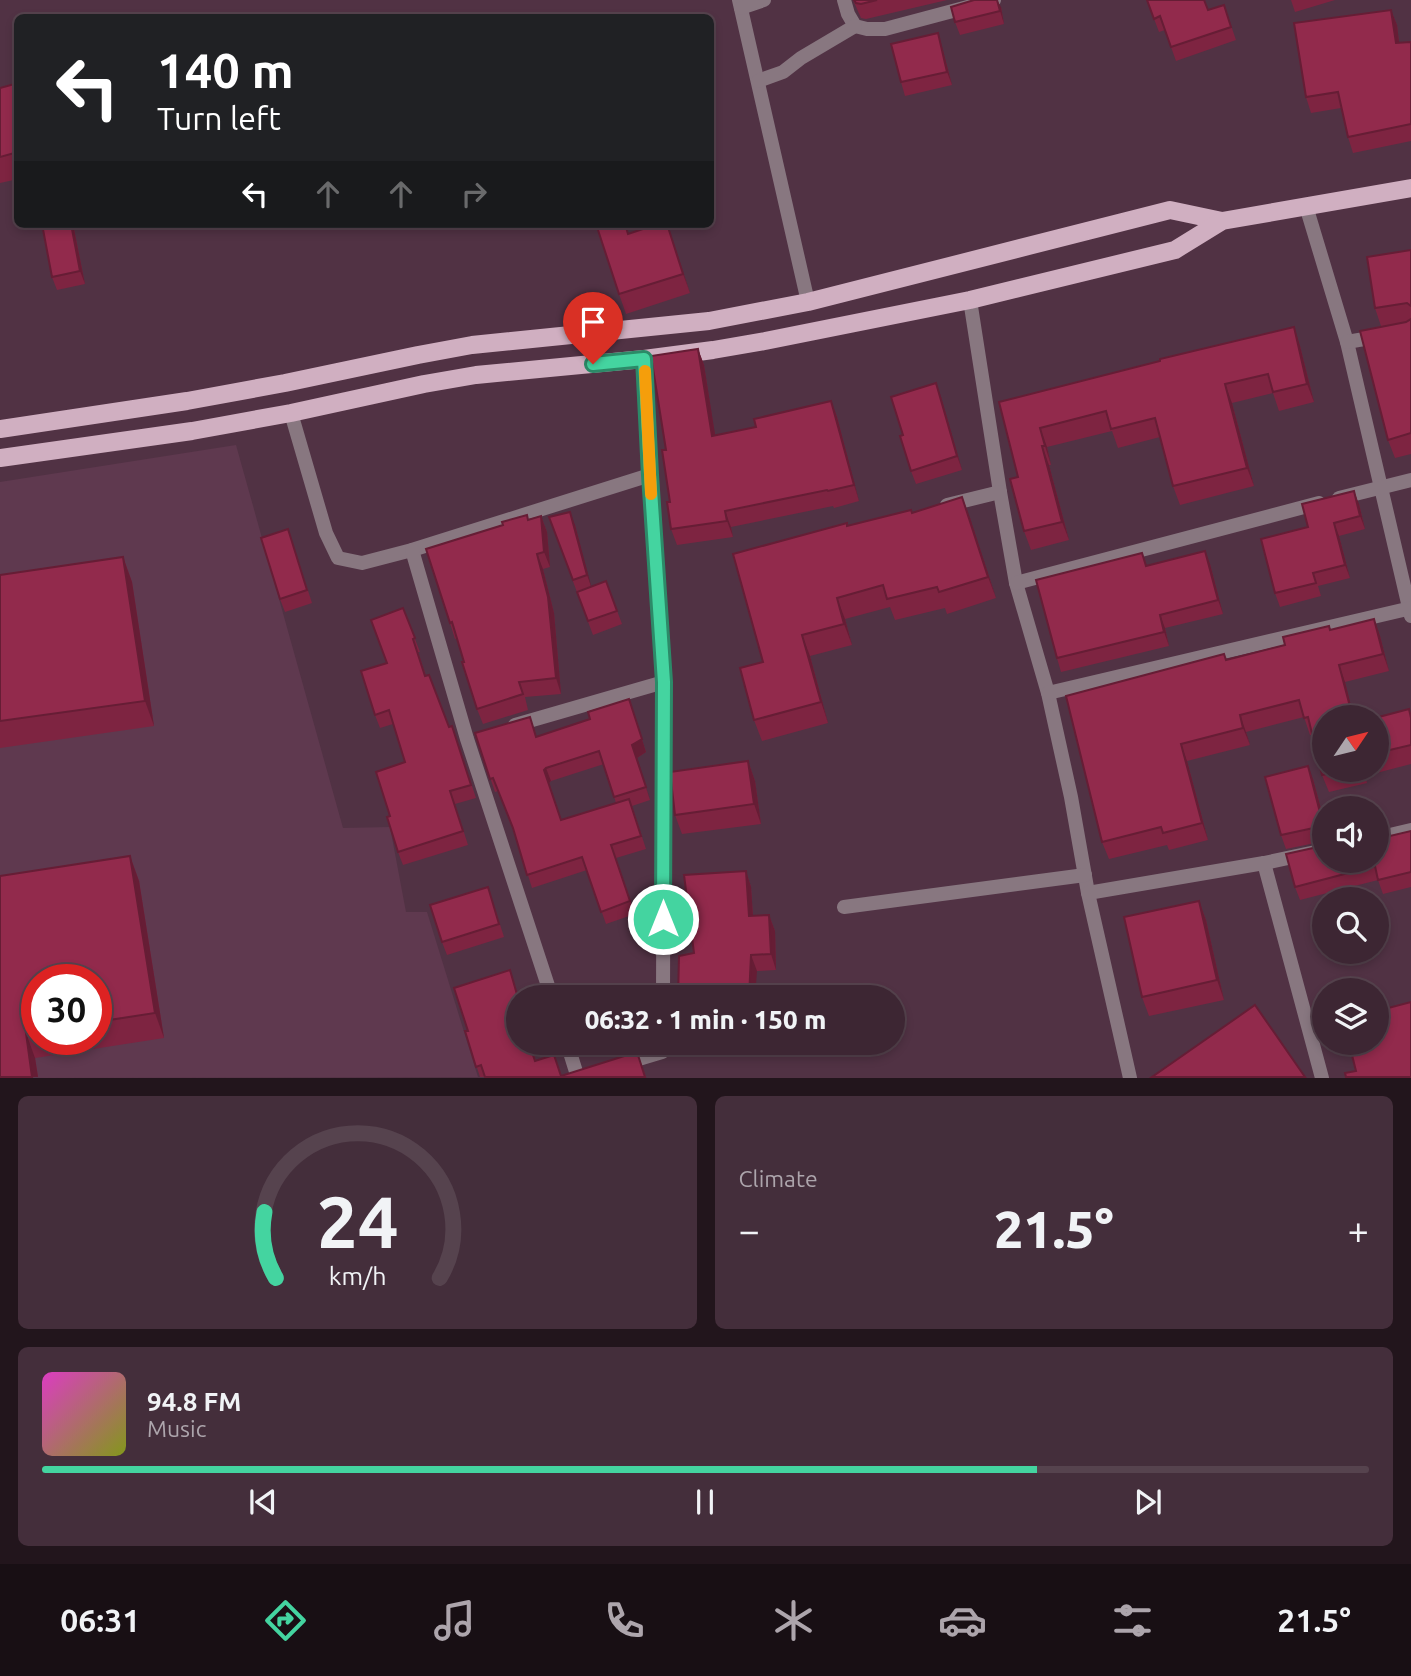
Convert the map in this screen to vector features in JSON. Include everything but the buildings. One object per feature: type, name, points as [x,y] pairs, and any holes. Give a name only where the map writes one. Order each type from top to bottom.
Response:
[{"type":"main road","points":[[0,458],[192,431],[476,375],[713,351],[970,300],[1175,250],[1222,221],[1411,188]]},
{"type":"main road","points":[[0,429],[187,401],[472,345],[709,321],[808,302],[1170,210],[1222,221]]},
{"type":"street","points":[[764,0],[740,4],[808,302]]},
{"type":"street","points":[[844,0],[855,26]]},
{"type":"street","points":[[758,81],[783,72],[801,58],[855,26],[885,29],[994,0]]},
{"type":"street","points":[[1048,694],[1410,611],[1347,342],[1306,206]]},
{"type":"street","points":[[970,300],[1016,583],[1048,694],[1071,797],[1088,893],[1130,1077]]},
{"type":"street","points":[[1347,342],[1411,331]]},
{"type":"street","points":[[644,359],[664,682],[663,985]]},
{"type":"street","points":[[290,413],[326,533],[338,558],[362,563],[412,550],[650,475]]},
{"type":"street","points":[[1016,583],[1411,480]]},
{"type":"street","points":[[932,509],[1000,492]]},
{"type":"street","points":[[412,550],[473,737],[548,985]]},
{"type":"street","points":[[506,727],[664,682]]},
{"type":"street","points":[[1389,835],[1411,830]]},
{"type":"street","points":[[1088,893],[1312,853]]},
{"type":"street","points":[[1264,863],[1322,1077]]},
{"type":"street","points":[[845,907],[1085,875]]},
{"type":"street","points":[[572,1055],[582,1076]]},
{"type":"street","points":[[614,1066],[652,1055]]},
{"type":"shaded area","points":[[236,445],[343,828],[390,827],[406,912],[427,912],[478,1077],[0,1078],[0,482]]},
{"type":"slow traffic","points":[[645,371],[651,494]]},
{"type":"route","points":[[593,364],[644,359],[664,682],[663,919]]}]
